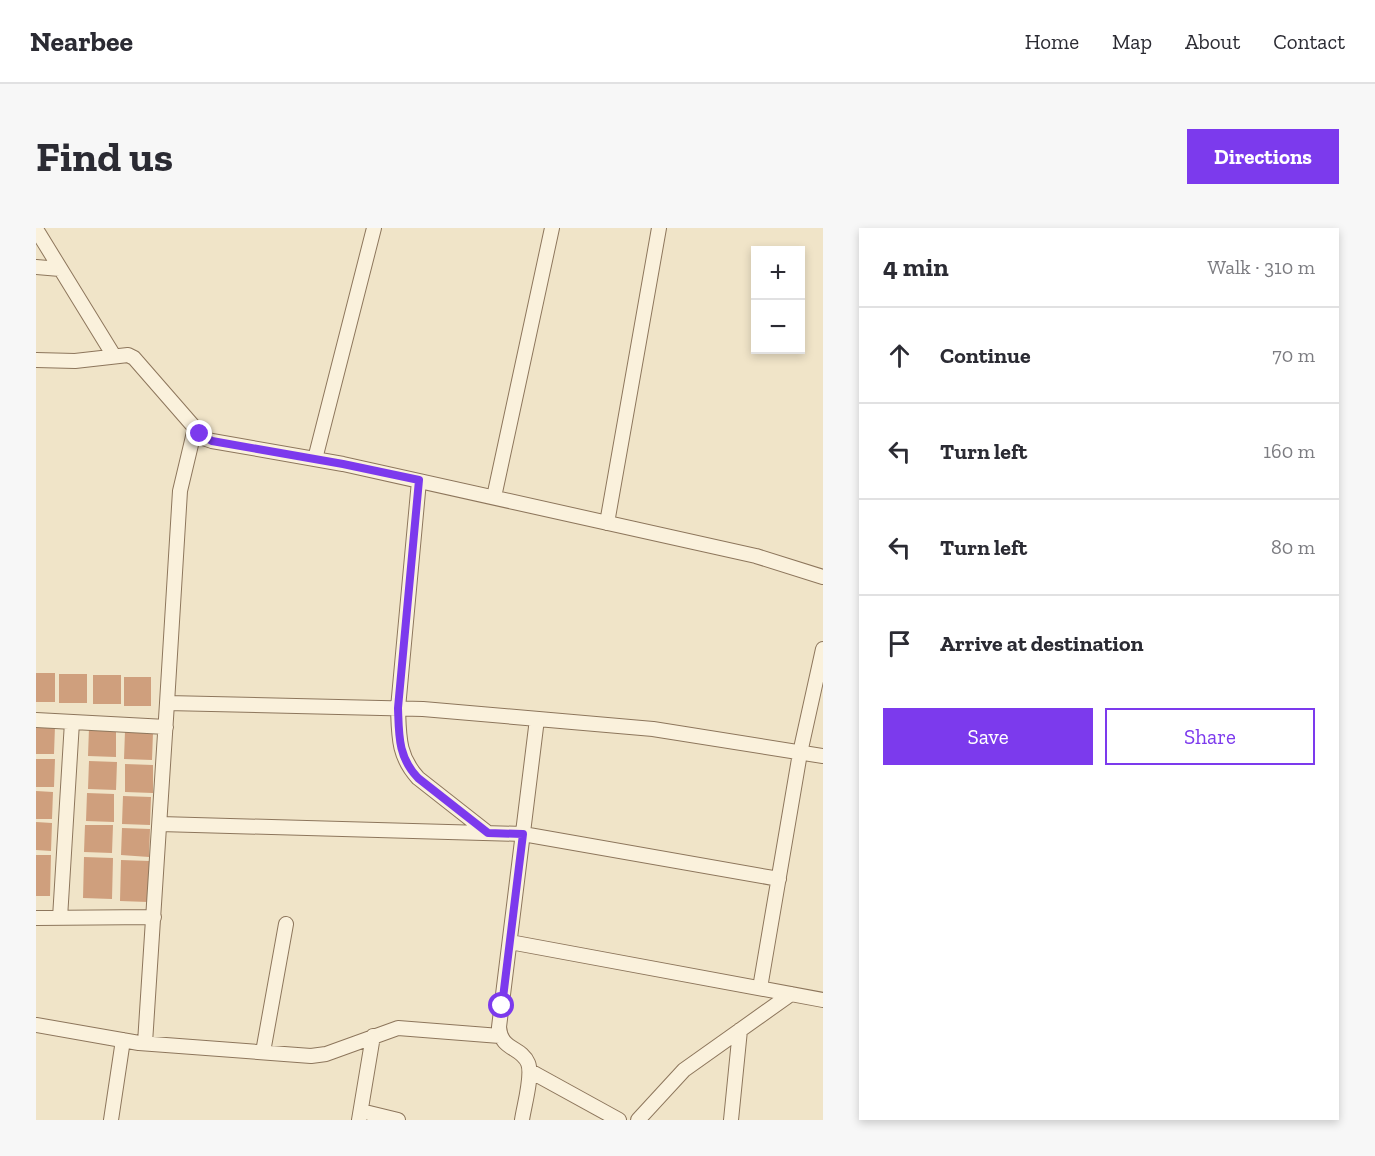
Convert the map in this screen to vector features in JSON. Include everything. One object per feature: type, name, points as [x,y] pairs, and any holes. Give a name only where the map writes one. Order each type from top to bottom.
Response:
[{"type":"street","points":[[315,459],[374,228]]},
{"type":"street","points":[[494,497],[552,228]]},
{"type":"street","points":[[607,523],[659,228]]},
{"type":"street","points":[[36,230],[114,356]]},
{"type":"street","points":[[36,267],[60,269]]},
{"type":"street","points":[[36,360],[75,361],[128,355],[134,358],[195,428],[206,439],[212,441],[419,480],[756,556],[823,577]]},
{"type":"street","points":[[145,1043],[180,491],[195,428]]},
{"type":"street","points":[[419,480],[398,708],[400,740],[409,768],[418,778],[488,833]]},
{"type":"street","points":[[760,988],[800,753],[823,650]]},
{"type":"street","points":[[167,703],[398,708],[537,719],[653,729],[823,756]]},
{"type":"street","points":[[522,1120],[530,1071],[525,1058],[503,1042],[500,1036],[537,719]]},
{"type":"street","points":[[36,720],[166,728]]},
{"type":"street","points":[[60,918],[72,723]]},
{"type":"street","points":[[160,824],[523,834],[779,879]]},
{"type":"street","points":[[36,918],[154,917]]},
{"type":"street","points":[[263,1052],[286,924]]},
{"type":"street","points":[[510,942],[823,1000]]},
{"type":"street","points":[[638,1120],[684,1070],[791,994]]},
{"type":"street","points":[[36,1025],[145,1043],[319,1055],[398,1028],[500,1036]]},
{"type":"street","points":[[731,1120],[740,1030]]},
{"type":"street","points":[[373,1036],[360,1115],[398,1120]]},
{"type":"street","points":[[111,1120],[123,1040]]},
{"type":"street","points":[[530,1071],[619,1120]]},
{"type":"building","points":[[36,673],[55,673],[55,702],[36,702]]},
{"type":"building","points":[[59,674],[87,674],[87,703],[59,703]]},
{"type":"building","points":[[93,675],[121,675],[121,704],[93,704]]},
{"type":"building","points":[[124,677],[151,677],[151,706],[124,706]]},
{"type":"building","points":[[36,726],[55,726],[54,754],[36,754]]},
{"type":"building","points":[[89,728],[116,729],[116,757],[88,756]]},
{"type":"building","points":[[125,731],[153,732],[152,760],[124,759]]},
{"type":"building","points":[[36,759],[55,759],[54,787],[36,787]]},
{"type":"building","points":[[89,761],[117,762],[116,790],[88,789]]},
{"type":"building","points":[[125,764],[153,765],[153,793],[125,792]]},
{"type":"building","points":[[36,791],[53,792],[52,819],[36,819]]},
{"type":"building","points":[[87,793],[114,794],[114,822],[86,821]]},
{"type":"building","points":[[123,796],[151,797],[150,825],[122,824]]},
{"type":"building","points":[[36,822],[52,823],[51,851],[36,850]]},
{"type":"building","points":[[85,825],[113,825],[112,853],[84,852]]},
{"type":"building","points":[[122,828],[150,829],[149,857],[121,855]]},
{"type":"building","points":[[36,855],[51,855],[50,896],[36,896]]},
{"type":"building","points":[[84,857],[113,858],[112,899],[83,898]]},
{"type":"building","points":[[121,860],[150,861],[148,902],[120,901]]},
{"type":"route","points":[[200,434],[212,441],[419,480],[398,708],[400,740],[409,768],[418,778],[488,833],[523,834],[502,1006]]}]
